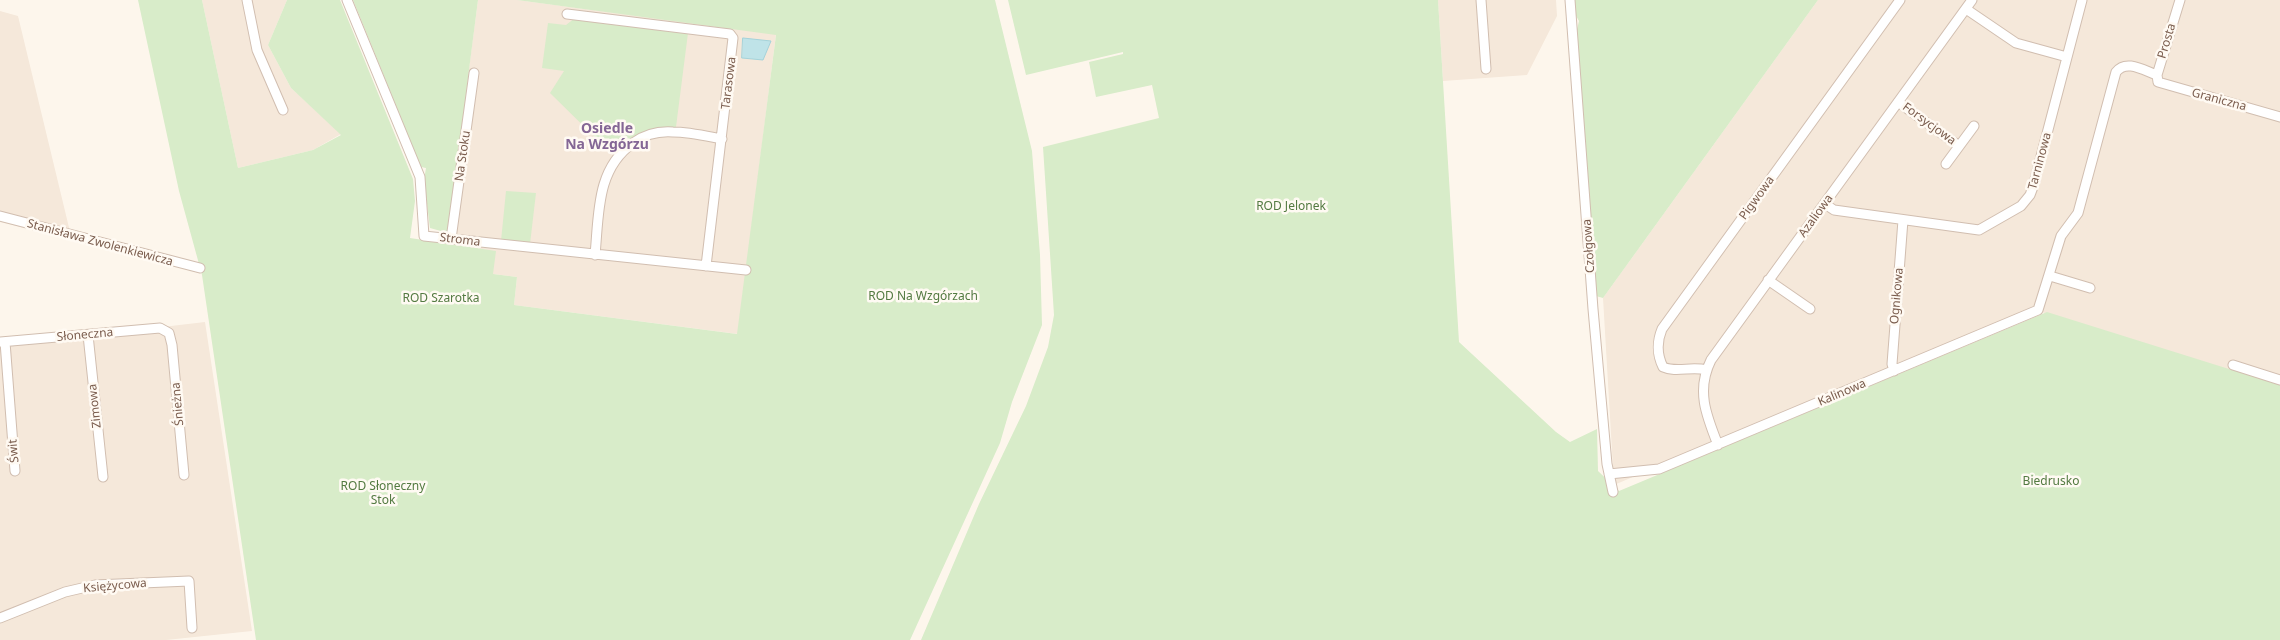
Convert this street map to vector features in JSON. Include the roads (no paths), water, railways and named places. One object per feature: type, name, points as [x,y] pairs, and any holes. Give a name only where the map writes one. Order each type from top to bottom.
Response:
[{"type":"street","points":[[247,0],[258,50],[283,110]]},
{"type":"street","name":"Stroma","points":[[347,0],[420,177],[424,236],[746,270]]},
{"type":"street","points":[[1481,0],[1486,69]]},
{"type":"street","name":"Czołgowa","points":[[1570,0],[1593,309],[1613,492]]},
{"type":"street","name":"Pigwowa","points":[[1706,370],[1695,367],[1668,370],[1663,367],[1660,360],[1658,338],[1662,329],[1900,0]]},
{"type":"street","name":"Azaliowa","points":[[1718,444],[1705,412],[1703,401],[1703,380],[1706,370],[1768,280],[1972,0]]},
{"type":"street","name":"Tarninowa","points":[[1824,204],[1834,210],[1979,230],[2021,206],[2030,195],[2033,187],[2082,0]]},
{"type":"street","name":"Prosta","points":[[2158,78],[2180,0]]},
{"type":"street","points":[[1966,9],[2016,43],[2067,57]]},
{"type":"street","name":"Tarasowa","points":[[567,14],[730,34],[734,42],[706,266]]},
{"type":"street","name":"Kalinowa","points":[[1610,474],[1659,469],[2038,310],[2061,236],[2078,213],[2116,72],[2120,66],[2126,64],[2158,78]]},
{"type":"street","name":"Na Stoku","points":[[451,240],[474,73]]},
{"type":"street","name":"Graniczna","points":[[2158,78],[2163,84],[2280,116]]},
{"type":"street","name":"Forsycjowa","points":[[1898,102],[1959,146]]},
{"type":"street","name":"Forsycjowa","points":[[1946,164],[1974,126]]},
{"type":"street","points":[[595,255],[604,180],[613,162],[624,149],[637,140],[660,132],[722,139]]},
{"type":"street","name":"Stanisława Zwolenkiewicza","points":[[0,216],[200,268]]},
{"type":"street","name":"Ognikowa","points":[[1894,371],[1892,364],[1904,220]]},
{"type":"street","points":[[2050,276],[2090,288]]},
{"type":"street","points":[[1768,280],[1810,309]]},
{"type":"street","name":"Słoneczna","points":[[2,342],[160,328],[169,333]]},
{"type":"street","name":"Śnieżna","points":[[169,333],[172,346],[184,475]]},
{"type":"street","name":"Zimowa","points":[[88,335],[103,477]]},
{"type":"street","name":"Świt","points":[[2,342],[15,471]]},
{"type":"street","points":[[2233,365],[2280,380]]},
{"type":"street","name":"Księżycowa","points":[[0,618],[65,592],[95,586],[189,581],[192,628]]},
{"type":"water","points":[[743,38],[771,41],[763,60],[742,58]]},
{"type":"district","name":"Osiedle Na Wzgórzu","points":[[607,138]]},
{"type":"park label","name":"ROD Jelonek","points":[[1291,207]]},
{"type":"park label","name":"ROD Na Wzgórzach","points":[[923,297]]},
{"type":"park label","name":"ROD Szarotka","points":[[441,299]]},
{"type":"park label","name":"Biedrusko","points":[[2051,482]]},
{"type":"park label","name":"ROD Słoneczny Stok","points":[[383,494]]}]
